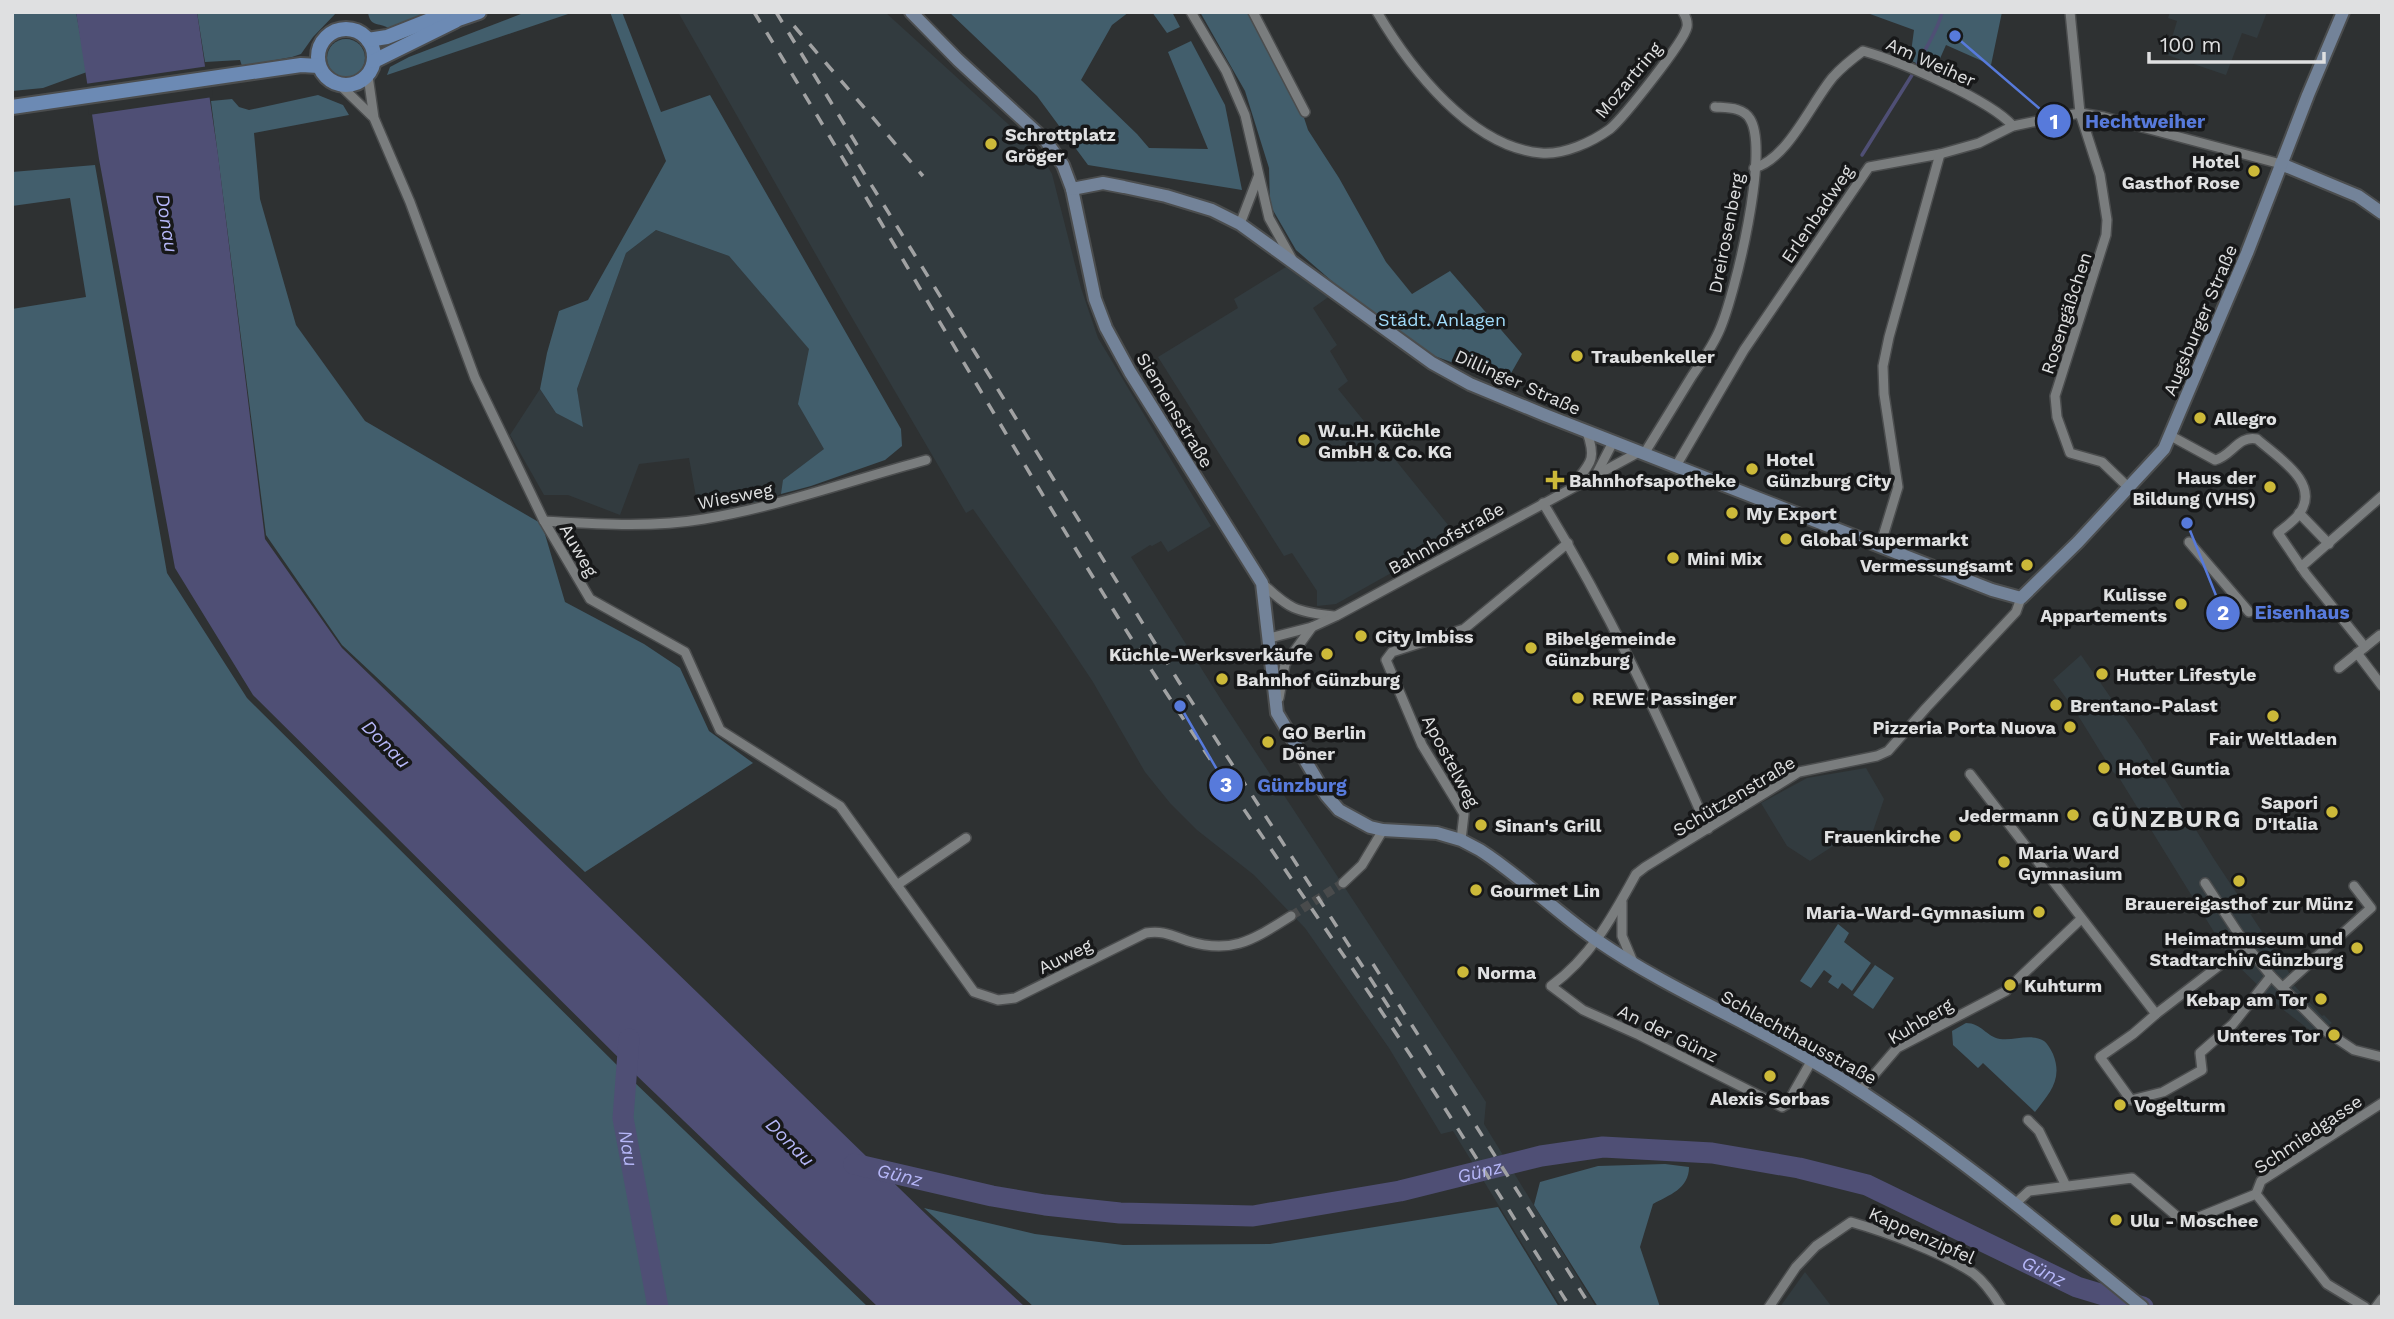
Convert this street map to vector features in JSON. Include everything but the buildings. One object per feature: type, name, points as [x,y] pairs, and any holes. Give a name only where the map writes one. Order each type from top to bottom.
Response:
[{"type":"main road","points":[[368,40],[479,12]]},
{"type":"main road","points":[[911,12],[958,60],[1046,141],[1059,156],[1072,189]]},
{"type":"main road","points":[[922,12],[935,36]]},
{"type":"main road","name":"Augsburger Straße","points":[[2021,598],[2078,542],[2164,449],[2247,253],[2343,12]]},
{"type":"main road","points":[[374,61],[452,17]]},
{"type":"main road","points":[[345,29],[354,30],[368,40],[374,53],[374,61],[368,76],[360,82],[341,86],[327,79],[319,66],[318,51],[331,33],[345,29]]},
{"type":"main road","points":[[12,107],[301,65],[319,66]]},
{"type":"main road","points":[[2281,164],[2358,197],[2382,213]]},
{"type":"main road","name":"Dillinger Straße","points":[[1072,189],[1102,183],[1201,207],[1240,224],[1432,363],[1470,384],[1992,590],[2021,598]]},
{"type":"main road","name":"Siemensstraße","points":[[1072,189],[1095,299],[1106,328],[1262,583],[1277,713]]},
{"type":"main road","name":"Schlachthausstraße","points":[[1277,713],[1320,785],[1339,810],[1353,820],[1383,830],[1437,833],[1461,840],[1497,861],[1598,941],[1656,978],[1812,1060],[1962,1161],[2017,1203],[2141,1307]]},
{"type":"street","points":[[1191,12],[1226,71],[1245,115],[1269,218],[1294,262]]},
{"type":"street","points":[[1253,12],[1304,112]]},
{"type":"street","name":"Mozartring","points":[[1377,12],[1417,71],[1453,109],[1499,140],[1520,149],[1542,153],[1586,144],[1610,128],[1672,53],[1687,26],[1684,14]]},
{"type":"street","points":[[2070,12],[2080,113],[2123,121],[2219,153],[2281,164]]},
{"type":"street","name":"Am Weiher","points":[[1754,168],[1770,161],[1785,145],[1832,78],[1863,51],[1910,68],[2001,113],[2013,126]]},
{"type":"street","name":"Auweg","points":[[368,76],[374,118],[410,202],[475,378],[544,521],[590,599],[685,652],[720,730],[840,806],[974,992],[998,1000],[1015,998],[1146,933],[1163,932],[1215,947],[1237,945],[1252,940],[1291,916]]},
{"type":"street","name":"Auweg","points":[[341,86],[374,118]]},
{"type":"street","name":"Dreirosenberg","points":[[1642,453],[1720,329],[1737,275],[1754,168],[1755,139],[1749,117],[1741,111],[1715,107]]},
{"type":"street","name":"Erlenbadweg","points":[[1676,466],[1744,350],[1869,167],[1940,154],[1979,143],[2013,126],[2080,113]]},
{"type":"street","name":"Rosengäßchen","points":[[2080,113],[2100,175],[2107,220],[2106,235],[2055,396],[2057,417],[2070,453],[2102,462],[2128,487]]},
{"type":"street","points":[[1880,546],[1898,487],[1884,394],[1883,366],[1940,154]]},
{"type":"street","points":[[1240,224],[1259,175]]},
{"type":"street","name":"Bahnhofstraße","points":[[1571,489],[1592,463],[1594,453],[1587,432]]},
{"type":"street","points":[[2171,436],[2215,460],[2225,456],[2242,440],[2257,439],[2299,476],[2305,491],[2300,513],[2278,533],[2361,650],[2382,686]]},
{"type":"street","name":"Bahnhofstraße","points":[[1597,473],[1614,442]]},
{"type":"street","name":"Bahnhofstraße","points":[[1270,638],[1312,627],[1336,616],[1597,473],[1642,453]]},
{"type":"street","name":"Wiesweg","points":[[544,521],[607,524],[702,520],[799,499],[849,481],[926,460]]},
{"type":"street","points":[[2301,567],[2382,496]]},
{"type":"street","points":[[1543,503],[1568,542],[1622,643],[1708,829]]},
{"type":"street","points":[[2300,513],[2329,544]]},
{"type":"street","name":"Apostelweg","points":[[1461,840],[1464,814],[1422,745],[1386,660],[1392,652],[1464,629],[1568,542]]},
{"type":"street","points":[[2189,542],[2249,612]]},
{"type":"street","points":[[1262,583],[1285,605],[1311,613],[1336,616]]},
{"type":"street","name":"Schützenstraße","points":[[1598,941],[1636,874],[1799,772],[1877,756],[1888,751],[2016,612],[2021,598]]},
{"type":"street","points":[[1277,713],[1286,664],[1312,627]]},
{"type":"street","points":[[2339,668],[2380,635]]},
{"type":"street","points":[[1970,774],[2156,1014]]},
{"type":"street","points":[[1343,883],[1362,865],[1383,830]]},
{"type":"street","points":[[897,885],[965,838]]},
{"type":"street","points":[[2205,883],[2246,945],[2271,976],[2325,1030]]},
{"type":"street","points":[[2283,987],[2371,908],[2354,886]]},
{"type":"street","points":[[1622,900],[1622,936],[1634,964]]},
{"type":"street","points":[[2018,979],[2081,919]]},
{"type":"street","name":"An der Günz","points":[[1598,941],[1552,986],[1583,1010],[1782,1107],[1787,1104],[1812,1060]]},
{"type":"street","points":[[2246,945],[2100,1057],[2131,1100],[2163,1092],[2202,1070],[2200,1053],[2233,1024],[2271,976]]},
{"type":"street","name":"Kuhberg","points":[[1860,1091],[1897,1048],[2006,991]]},
{"type":"street","points":[[2339,1040],[2354,1050],[2382,1057]]},
{"type":"street","name":"Schmiedgasse","points":[[2256,1194],[2261,1181],[2382,1103]]},
{"type":"street","points":[[2028,1120],[2039,1131],[2066,1186]]},
{"type":"street","points":[[2017,1203],[2029,1191],[2132,1178],[2180,1219],[2199,1217],[2256,1194],[2327,1284],[2365,1307]]},
{"type":"street","name":"Kappenzipfel","points":[[1769,1307],[1796,1267],[1816,1246],[1852,1222],[1906,1242],[1973,1274],[1987,1286],[2001,1307]]},
{"type":"street","points":[[2376,1307],[2382,1299]]},
{"type":"shaded area","points":[[678,12],[885,12],[1039,152],[1052,174],[1081,288],[1098,338],[1211,526],[1168,552],[1161,541],[1131,557],[1220,698],[1486,1102],[1484,1124],[1596,1307],[1561,1307],[1453,1131],[1441,1134],[1389,1048],[1305,928],[1254,875],[1197,830],[1145,772],[1093,682],[1057,628],[973,509],[966,513]]},
{"type":"shaded area","points":[[2170,12],[2267,12],[2257,38],[2242,33],[2226,75],[2167,55],[2177,21],[2168,18]]},
{"type":"shaded area","points":[[656,230],[729,256],[881,431],[769,501],[698,508],[689,458],[639,464],[620,515],[568,495],[544,495],[510,435],[540,389],[556,413],[582,426],[577,389],[626,253]]},
{"type":"shaded area","name":"W.u.H. Küchle GmbH & Co. KG","points":[[1294,262],[1334,293],[1313,308],[1337,345],[1330,351],[1348,381],[1338,389],[1457,536],[1336,604],[1317,606],[1317,591],[1292,553],[1284,556],[1158,357],[1238,308],[1234,299]]},
{"type":"shaded area","points":[[2081,655],[2141,741],[2214,859],[2292,977],[2293,984],[2322,1016],[2332,1023],[2316,1035],[2281,1008],[2230,958],[2118,776],[2053,680]]},
{"type":"shaded area","points":[[1866,768],[1884,799],[1873,831],[1853,833],[1810,861],[1787,846],[1761,803],[1807,778]]},
{"type":"shaded area","points":[[1805,1272],[1832,1307],[1780,1307]]},
{"type":"green space","points":[[12,12],[76,12],[87,72],[43,88],[12,91]]},
{"type":"green space","points":[[197,12],[337,12],[301,54],[242,66],[240,60],[205,62]]},
{"type":"green space","points":[[368,12],[439,12],[391,30],[371,21]]},
{"type":"green space","points":[[526,12],[574,12],[387,75],[390,67],[409,57]]},
{"type":"green space","points":[[610,12],[622,12],[661,112],[710,95],[901,429],[902,446],[885,460],[781,494],[783,480],[824,449],[798,404],[809,349],[729,256],[656,230],[626,253],[577,389],[583,427],[556,413],[540,389],[559,311],[588,300],[666,161]]},
{"type":"green space","points":[[949,12],[1129,12],[1112,25],[1081,80],[1149,148],[1208,149],[1168,52],[1191,41],[1225,105],[1242,190],[1088,165],[1037,96]]},
{"type":"green space","points":[[1152,12],[1172,12],[1180,27],[1167,33]]},
{"type":"green space","name":"Städt. Anlagen","points":[[1200,12],[1249,12],[1293,84],[1308,130],[1339,178],[1386,262],[1412,294],[1450,271],[1522,354],[1506,382],[1429,354],[1363,308],[1296,250],[1270,205],[1269,168],[1245,91]]},
{"type":"green space","points":[[2002,12],[1991,65],[1946,45],[1934,72],[1910,60],[1914,30],[1870,14]]},
{"type":"green space","points":[[346,39],[359,45],[365,58],[359,71],[346,77],[333,71],[327,58],[333,45]]},
{"type":"green space","points":[[318,95],[343,105],[349,115],[254,133],[260,199],[296,325],[365,421],[542,524],[565,602],[644,644],[680,668],[709,731],[753,763],[585,872],[342,645],[266,535],[211,101],[232,99],[239,107],[249,110]]},
{"type":"green space","points":[[95,165],[167,573],[247,698],[631,1079],[868,1307],[12,1307],[12,309],[86,297],[70,198],[12,206],[12,172]]},
{"type":"green space","points":[[1838,924],[1849,933],[1844,942],[1871,963],[1852,991],[1842,983],[1838,989],[1828,982],[1832,976],[1824,970],[1811,988],[1800,981]]},
{"type":"green space","points":[[1875,965],[1894,978],[1873,1009],[1853,995]]},
{"type":"green space","points":[[1966,1023],[1976,1025],[2000,1039],[2028,1037],[2047,1044],[2056,1063],[2056,1078],[2050,1092],[2035,1112],[1983,1063],[1978,1068],[1953,1045],[1952,1031]]},
{"type":"green space","points":[[1665,1164],[1689,1167],[1682,1186],[1653,1204],[1640,1247],[1660,1307],[1598,1307],[1534,1205],[1540,1182],[1598,1166]]},
{"type":"green space","points":[[1498,1207],[1559,1307],[1034,1307],[924,1208],[1035,1234],[1123,1245],[1270,1244]]},
{"type":"water","name":"Donau","points":[[76,12],[197,12],[218,155],[265,539],[342,648],[1025,1307],[878,1307],[635,1074],[253,695],[175,568],[99,159]]},
{"type":"pier","points":[[209,66],[213,97],[89,115],[85,84]]},
{"type":"waterway","points":[[1917,65],[1942,12]]},
{"type":"waterway","points":[[1862,155],[1912,75]]},
{"type":"waterway","name":"Nau","points":[[629,1039],[623,1118],[658,1307]]},
{"type":"waterway","name":"Günz","points":[[854,1164],[992,1196],[1045,1205],[1120,1213],[1253,1216],[1400,1191],[1541,1156],[1603,1147],[1712,1153],[1799,1168],[1867,1185],[2077,1287],[2143,1307]]},
{"type":"tunnel","points":[[1291,916],[1343,883]]},
{"type":"railway","points":[[754,12],[1131,638],[1412,1058],[1570,1307]]},
{"type":"railway","points":[[776,12],[860,150]]},
{"type":"railway","points":[[794,26],[923,176]]},
{"type":"railway","points":[[846,144],[1179,682],[1401,1026]]},
{"type":"railway","points":[[1373,964],[1591,1307]]},
{"type":"place","name":"Hechtweiher","points":[[1955,36]]},
{"type":"place","name":"Schrottplatz Gröger","points":[[991,144]]},
{"type":"place","name":"Hotel Gasthof Rose","points":[[2254,171]]},
{"type":"place","name":"Traubenkeller","points":[[1577,356]]},
{"type":"place","name":"Allegro","points":[[2200,418]]},
{"type":"place","name":"W.u.H. Küchle GmbH & Co. KG","points":[[1304,440]]},
{"type":"place","name":"Hotel Günzburg City","points":[[1752,469]]},
{"type":"place","name":"Bahnhofsapotheke","points":[[1555,480]]},
{"type":"place","name":"Haus der Bildung (VHS)","points":[[2270,487]]},
{"type":"place","name":"My Export","points":[[1732,513]]},
{"type":"place","name":"Eisenhaus","points":[[2187,523]]},
{"type":"place","name":"Global Supermarkt","points":[[1786,539]]},
{"type":"place","name":"Mini Mix","points":[[1673,558]]},
{"type":"place","name":"Vermessungsamt","points":[[2027,565]]},
{"type":"place","name":"Kulisse Appartements","points":[[2181,604]]},
{"type":"place","name":"City Imbiss","points":[[1361,636]]},
{"type":"place","name":"Bibelgemeinde Günzburg","points":[[1531,648]]},
{"type":"place","name":"Küchle-Werksverkäufe","points":[[1327,654]]},
{"type":"place","name":"Hutter Lifestyle","points":[[2102,674]]},
{"type":"place","name":"Bahnhof Günzburg","points":[[1222,679]]},
{"type":"place","name":"REWE Passinger","points":[[1578,698]]},
{"type":"place","name":"Brentano-Palast","points":[[2056,705]]},
{"type":"place","name":"Günzburg","points":[[1180,706]]},
{"type":"place","name":"Fair Weltladen","points":[[2273,716]]},
{"type":"place","name":"Pizzeria Porta Nuova","points":[[2070,727]]},
{"type":"place","name":"GO Berlin Döner","points":[[1268,742]]},
{"type":"place","name":"Hotel Guntia","points":[[2104,768]]},
{"type":"place","name":"Sapori D'Italia","points":[[2332,812]]},
{"type":"place","name":"Jedermann","points":[[2073,815]]},
{"type":"place","name":"Sinan's Grill","points":[[1481,825]]},
{"type":"place","name":"Frauenkirche","points":[[1955,836]]},
{"type":"place","name":"Maria Ward Gymnasium","points":[[2004,862]]},
{"type":"place","name":"Brauereigasthof zur Münz","points":[[2239,881]]},
{"type":"place","name":"Gourmet Lin","points":[[1476,890]]},
{"type":"place","name":"Maria-Ward-Gymnasium","points":[[2039,912]]},
{"type":"place","name":"Heimatmuseum und Stadtarchiv Günzburg","points":[[2357,948]]},
{"type":"place","name":"Norma","points":[[1463,972]]},
{"type":"place","name":"Kuhturm","points":[[2010,985]]},
{"type":"place","name":"Kebap am Tor","points":[[2321,999]]},
{"type":"place","name":"Unteres Tor","points":[[2334,1035]]},
{"type":"place","name":"Alexis Sorbas","points":[[1770,1076]]},
{"type":"place","name":"Vogelturm","points":[[2120,1105]]},
{"type":"place","name":"Ulu - Moschee","points":[[2116,1220]]},
{"type":"district","name":"GÜNZBURG","points":[[2167,819]]}]
